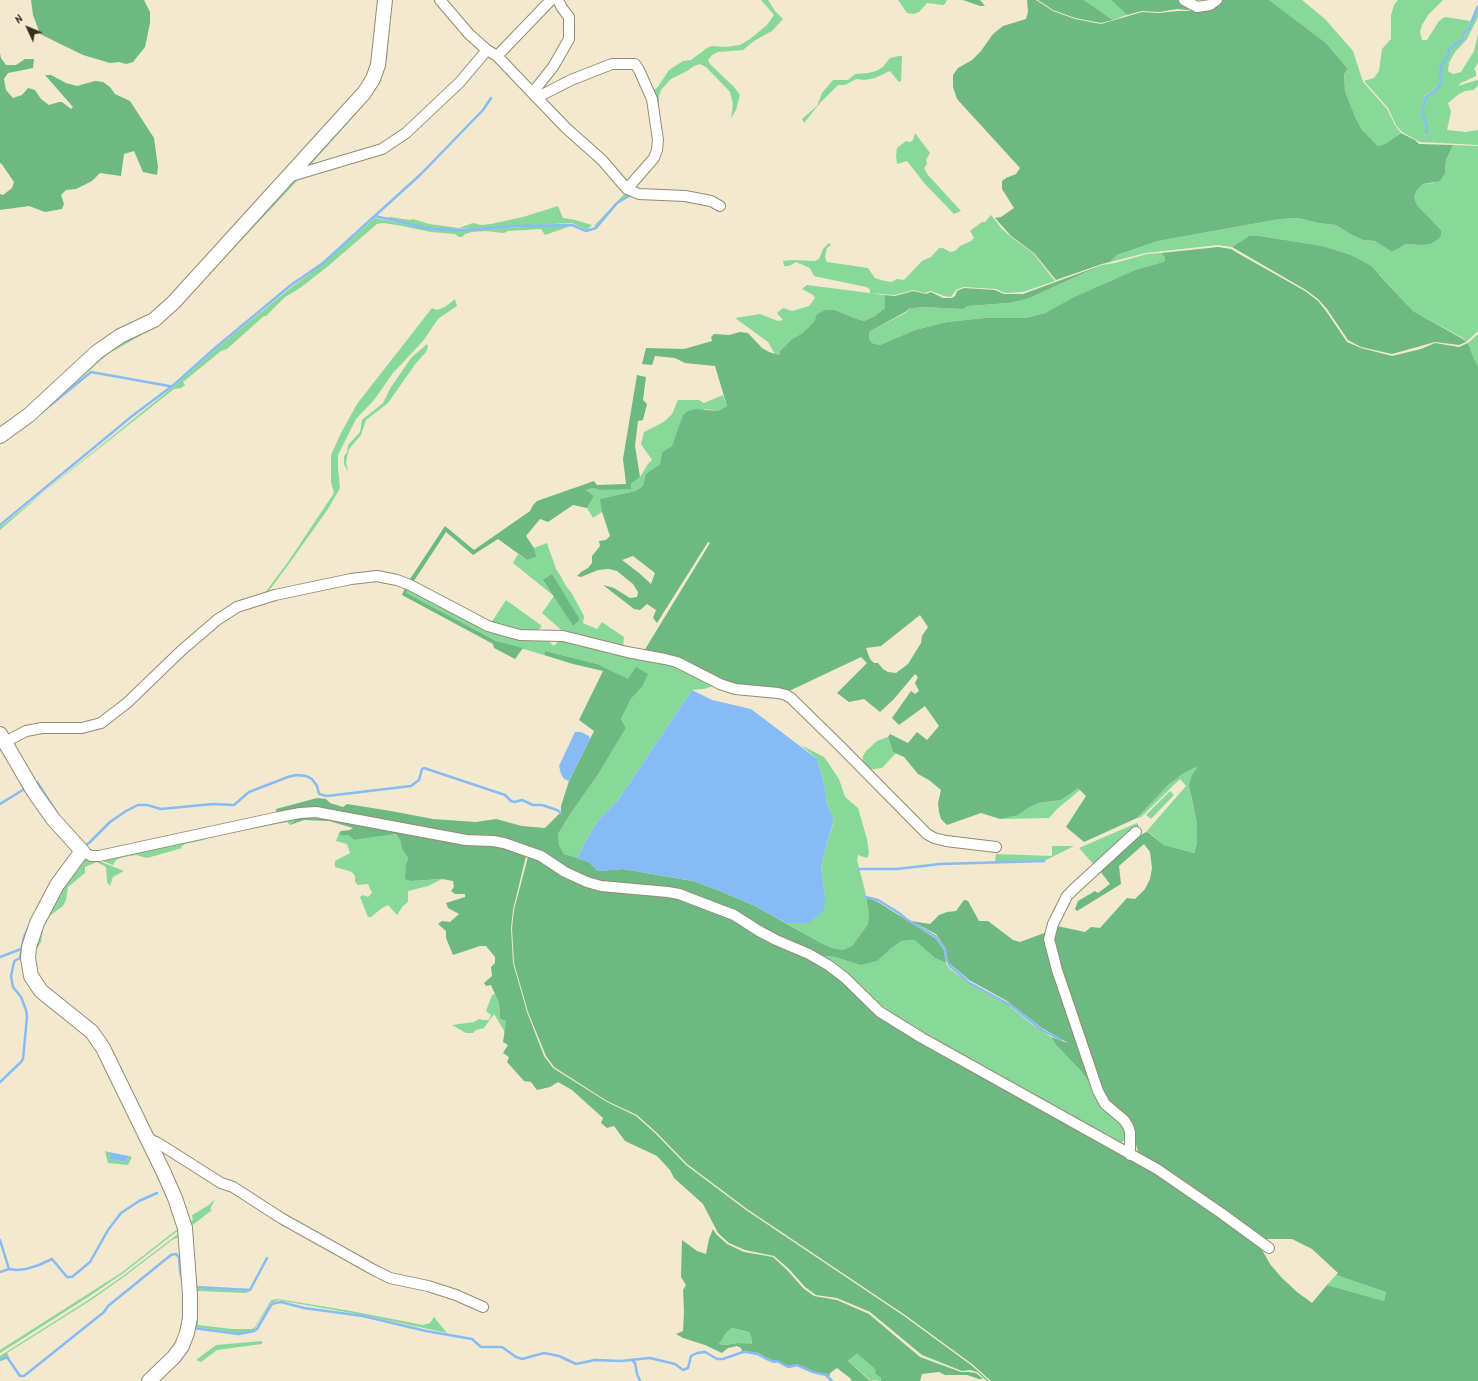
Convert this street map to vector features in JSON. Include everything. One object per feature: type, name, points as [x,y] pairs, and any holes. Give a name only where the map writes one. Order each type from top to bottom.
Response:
[{"type":"street","points":[[0,436],[29,415],[97,352],[120,336],[154,320],[174,302],[364,93],[373,79],[378,65],[385,0]]},
{"type":"street","points":[[440,0],[469,34],[487,50],[497,56],[566,128],[602,160],[628,189],[639,194],[685,196],[711,201],[720,206]]},
{"type":"street","points":[[497,56],[551,0]]},
{"type":"street","points":[[535,95],[569,39],[569,18],[558,0]]},
{"type":"street","points":[[1184,0],[1197,8],[1210,5],[1217,0]]},
{"type":"street","points":[[286,178],[382,149],[406,133],[460,82],[487,50]]},
{"type":"street","points":[[535,95],[612,64],[635,64],[652,99],[657,145],[654,158],[628,189]]},
{"type":"street","points":[[996,847],[946,841],[934,838],[927,834],[835,741],[791,698],[786,695],[735,689],[720,684],[677,662],[665,659],[627,652],[563,636],[520,635],[505,631],[488,626],[410,585],[393,579],[377,576],[351,579],[275,595],[237,607],[216,620],[101,723],[82,728],[42,728],[2,738],[42,803],[58,825],[82,851],[91,856],[99,856],[308,812],[344,817],[466,840],[504,843],[541,856],[566,872],[586,882],[606,886],[668,892],[734,915],[758,931],[809,954],[828,965],[844,977],[880,1012],[922,1038],[1157,1169],[1269,1248]]},
{"type":"street","points":[[1130,1155],[1130,1132],[1128,1126],[1124,1120],[1104,1104],[1100,1097],[1057,970],[1049,939],[1053,924],[1067,896],[1136,832]]},
{"type":"street","points":[[82,851],[57,885],[42,912],[29,947],[28,968],[35,984],[85,1026],[98,1040],[175,1198],[185,1228],[190,1307],[187,1333],[182,1346],[174,1357],[149,1381]]},
{"type":"street","points":[[147,1138],[158,1143],[221,1183],[234,1187],[246,1194],[255,1202],[281,1218],[384,1275],[401,1281],[428,1286],[456,1295],[473,1304],[483,1307]]},
{"type":"green space","points":[[31,0],[144,0],[150,12],[150,23],[145,47],[133,62],[126,64],[119,62],[110,63],[83,55],[40,34],[33,15]]},
{"type":"green space","points":[[388,0],[392,0],[387,59],[380,79],[354,116],[313,162],[312,166],[297,172],[365,97]]},
{"type":"green space","points":[[761,0],[768,0],[775,11],[783,19],[772,31],[754,41],[743,50],[718,52],[712,55],[708,60],[710,64],[734,87],[740,95],[736,110],[731,118],[733,104],[730,92],[706,67],[700,64],[671,79],[661,90],[659,104],[655,109],[652,91],[657,88],[669,70],[683,61],[691,60],[712,46],[726,47],[740,45],[767,25],[774,15]]},
{"type":"green space","points":[[898,0],[947,0],[943,5],[927,3],[919,12],[914,14],[907,13]]},
{"type":"green space","points":[[963,0],[980,0],[985,6],[980,6]]},
{"type":"green space","points":[[1027,0],[1036,0],[1053,11],[1075,19],[1101,24],[1142,12],[1159,13],[1188,11],[1219,0],[1269,0],[1326,43],[1348,69],[1344,74],[1345,91],[1362,130],[1378,146],[1385,144],[1401,133],[1415,140],[1419,144],[1453,145],[1446,160],[1445,173],[1440,181],[1423,184],[1417,190],[1414,197],[1417,205],[1441,230],[1441,236],[1430,244],[1406,244],[1392,252],[1375,241],[1363,240],[1336,225],[1318,223],[1298,218],[1280,219],[1158,241],[1117,255],[1110,262],[1056,280],[1034,253],[1011,236],[995,218],[1001,217],[1014,208],[1002,189],[1002,181],[1016,174],[1020,168],[957,99],[953,87],[953,75],[958,68],[972,60],[981,51],[993,34],[1003,26],[1026,19],[1028,12]]},
{"type":"green space","points":[[1038,0],[1084,0],[1113,20],[1101,23],[1075,18],[1053,10]]},
{"type":"green space","points":[[1084,0],[1111,0],[1127,15],[1113,20]]},
{"type":"green space","points":[[1111,0],[1182,0],[1195,8],[1188,10],[1177,9],[1159,12],[1142,11],[1127,15]]},
{"type":"green space","points":[[1269,0],[1302,0],[1325,19],[1353,51],[1363,82],[1387,109],[1401,133],[1385,144],[1378,146],[1362,130],[1345,91],[1344,74],[1348,69],[1326,43]]},
{"type":"green space","points":[[1398,0],[1443,0],[1428,15],[1422,25],[1420,32],[1422,40],[1427,40],[1439,21],[1445,17],[1470,21],[1462,39],[1449,48],[1441,67],[1438,86],[1425,96],[1421,112],[1426,128],[1425,138],[1427,128],[1422,112],[1426,97],[1439,87],[1442,80],[1440,75],[1442,67],[1450,49],[1463,40],[1478,9],[1478,17],[1467,39],[1455,52],[1449,63],[1448,71],[1453,74],[1461,72],[1474,51],[1478,34],[1478,63],[1474,69],[1476,76],[1458,86],[1477,80],[1478,86],[1473,90],[1465,91],[1459,94],[1448,103],[1451,112],[1447,130],[1465,132],[1478,130],[1478,145],[1420,142],[1402,132],[1396,125],[1388,108],[1364,81],[1374,78],[1379,71],[1382,49],[1391,39],[1391,15],[1394,5]]},
{"type":"green space","points":[[0,53],[1,58],[6,65],[16,65],[25,59],[34,59],[33,68],[8,73],[4,79],[6,90],[13,98],[22,95],[28,88],[35,90],[41,99],[49,105],[62,102],[71,109],[73,107],[45,75],[51,75],[66,83],[77,86],[95,81],[103,82],[110,87],[115,94],[130,101],[154,138],[158,167],[157,175],[143,172],[134,151],[124,154],[121,176],[100,173],[92,181],[76,189],[66,190],[61,195],[64,204],[62,209],[45,212],[29,206],[0,210],[0,194],[3,195],[12,188],[14,182],[1,163],[0,164]]},
{"type":"green space","points":[[902,56],[901,82],[898,81],[890,71],[875,78],[865,80],[856,79],[845,85],[838,85],[820,103],[804,123],[802,119],[817,106],[822,93],[833,80],[848,80],[855,74],[876,71],[883,67],[890,58]]},
{"type":"green space","points":[[915,133],[930,153],[926,160],[927,164],[924,168],[928,175],[961,211],[954,214],[925,184],[907,161],[897,164],[897,148],[906,141],[910,142],[913,140]]},
{"type":"green space","points":[[1453,145],[1478,146],[1478,331],[1466,342],[1463,338],[1413,311],[1380,275],[1351,255],[1323,246],[1260,236],[1249,236],[1232,247],[1218,245],[1146,253],[1110,262],[1117,255],[1158,241],[1280,219],[1298,218],[1318,223],[1336,225],[1363,240],[1375,241],[1392,252],[1406,244],[1420,245],[1441,230],[1417,205],[1414,197],[1417,190],[1423,184],[1433,183],[1445,173],[1446,160]]},
{"type":"green space","points":[[298,180],[172,314],[157,326],[108,354],[28,423],[95,359],[139,331],[287,184]]},
{"type":"green space","points":[[628,190],[633,195],[630,195],[617,203],[596,227],[594,226]]},
{"type":"green space","points":[[558,206],[563,218],[592,225],[587,230],[572,223],[450,229],[426,227],[387,218],[413,219],[429,224],[459,228],[473,223],[481,225],[491,224],[523,217]]},
{"type":"green space","points":[[991,215],[1002,229],[1033,253],[1055,281],[1023,292],[1005,293],[996,289],[964,287],[956,290],[951,297],[931,291],[925,293],[913,290],[895,295],[870,293],[870,289],[866,287],[814,276],[810,268],[796,262],[789,266],[784,266],[783,261],[815,261],[819,259],[823,249],[829,243],[831,245],[827,248],[825,257],[827,262],[868,268],[875,278],[881,280],[891,282],[897,279],[904,280],[922,261],[931,257],[939,248],[943,248],[950,252],[955,251],[960,246],[971,241],[974,238],[970,231],[982,222],[985,222]]},
{"type":"green space","points":[[375,218],[427,229],[439,230],[571,226],[545,235],[541,229],[508,231],[504,233],[485,231],[472,232],[459,237],[455,234],[431,232],[384,223],[377,224],[327,267],[300,288],[285,297],[266,316],[264,316],[227,349],[221,351],[183,382],[185,385],[181,388],[174,389],[45,491],[0,530],[0,527],[178,383],[217,348],[293,286],[324,263]]},
{"type":"green space","points":[[1249,236],[1260,236],[1323,246],[1351,255],[1371,266],[1413,311],[1466,342],[1459,345],[1435,342],[1392,354],[1361,347],[1348,340],[1327,309],[1318,299],[1306,290],[1232,247]]},
{"type":"green space","points":[[1218,247],[1231,249],[1305,291],[1318,301],[1347,342],[1361,348],[1392,356],[1421,349],[1435,343],[1459,347],[1468,343],[1478,366],[1478,1381],[991,1381],[972,1364],[905,1315],[747,1209],[687,1164],[637,1115],[607,1101],[554,1067],[546,1056],[528,1012],[514,963],[512,928],[514,910],[529,853],[577,880],[668,893],[721,911],[827,966],[870,1006],[1156,1170],[1261,1248],[1270,1264],[1281,1277],[1297,1292],[1312,1303],[1327,1285],[1384,1301],[1386,1292],[1336,1275],[1338,1273],[1312,1249],[1292,1239],[1265,1239],[1139,1155],[1132,1131],[1103,1097],[1052,941],[1057,926],[1085,932],[1091,927],[1100,928],[1127,898],[1135,899],[1145,889],[1150,879],[1152,868],[1150,852],[1144,844],[1119,866],[1121,884],[1077,911],[1075,909],[1078,901],[1095,891],[1098,893],[1110,884],[1100,871],[1133,840],[1146,832],[1164,845],[1194,853],[1197,843],[1197,824],[1189,785],[1192,775],[1198,766],[1184,773],[1167,786],[1137,818],[1084,842],[1066,827],[1086,796],[1078,788],[1061,800],[1038,803],[1018,815],[1000,819],[981,813],[947,825],[941,819],[939,812],[938,803],[941,790],[929,780],[918,774],[904,757],[893,752],[888,737],[890,734],[908,743],[917,732],[927,740],[939,726],[925,706],[899,725],[892,718],[911,691],[915,694],[919,691],[915,683],[918,677],[915,674],[893,700],[880,712],[864,699],[849,702],[837,693],[867,663],[861,657],[787,692],[736,686],[644,651],[710,543],[708,542],[657,623],[653,618],[656,610],[647,604],[640,610],[634,609],[603,585],[614,588],[630,598],[637,597],[638,592],[633,584],[617,571],[609,569],[598,570],[581,577],[577,576],[592,563],[592,556],[600,546],[599,541],[606,540],[610,536],[602,512],[600,499],[635,491],[643,486],[646,474],[660,464],[662,452],[672,446],[683,415],[688,411],[696,409],[718,411],[727,406],[715,366],[685,363],[675,358],[655,356],[652,365],[642,364],[646,348],[684,349],[712,341],[711,337],[714,334],[729,335],[740,332],[748,333],[762,348],[779,355],[780,351],[792,339],[808,328],[815,320],[817,314],[826,310],[835,310],[864,321],[875,316],[885,308],[885,295],[895,296],[913,291],[926,294],[931,292],[943,298],[952,298],[955,296],[957,291],[964,288],[995,290],[1004,294],[1023,294],[1102,265],[1027,299],[1009,303],[968,306],[963,309],[921,307],[908,309],[907,311],[869,332],[869,338],[872,343],[880,345],[915,330],[947,322],[984,318],[1026,318],[1045,313],[1074,297],[1135,270],[1163,262],[1165,257],[1161,253]],"holes":[[[633,556],[655,573],[651,584],[622,560]],[[920,615],[928,627],[922,636],[921,643],[908,664],[896,673],[888,672],[878,663],[874,663],[870,659],[866,648],[881,646]]]},
{"type":"green space","points":[[1161,253],[1165,256],[1165,260],[1163,262],[1135,270],[1074,297],[1045,313],[1026,318],[984,318],[947,322],[915,330],[880,345],[872,343],[869,338],[869,332],[907,312],[908,309],[921,307],[963,309],[968,306],[1009,303],[1027,299],[1102,265],[1147,254]]},
{"type":"green space","points":[[807,285],[885,295],[885,308],[875,316],[864,321],[835,310],[815,320],[801,334],[792,339],[780,351],[779,355],[775,354],[768,342],[735,318],[760,314],[778,321],[783,320],[777,313],[783,308],[792,311],[809,306],[815,298],[813,295],[802,289]]},
{"type":"green space","points":[[455,299],[457,306],[438,319],[423,341],[393,373],[374,400],[356,419],[338,455],[340,488],[328,509],[268,592],[258,598],[267,590],[288,562],[334,493],[331,482],[331,455],[357,404],[432,308],[437,310],[445,307]]},
{"type":"green space","points":[[1478,334],[1478,366],[1468,343]]},
{"type":"green space","points":[[427,344],[428,347],[426,352],[416,363],[388,403],[366,420],[361,435],[349,449],[346,462],[348,472],[344,464],[344,456],[347,453],[348,445],[360,432],[362,420],[383,403],[391,387],[411,358]]},
{"type":"green space","points":[[637,375],[646,377],[643,400],[647,404],[643,420],[638,421],[635,446],[640,477],[631,484],[631,489],[600,490],[593,488],[586,490],[594,496],[587,508],[573,505],[548,522],[540,519],[526,536],[534,548],[536,557],[527,560],[498,539],[473,555],[446,532],[412,584],[408,582],[445,526],[474,550],[530,511],[537,501],[594,481],[597,485],[626,484],[623,459]]},
{"type":"green space","points":[[723,395],[727,406],[718,411],[705,409],[676,436],[672,446],[662,452],[660,464],[647,474],[643,486],[635,491],[601,499],[602,512],[593,518],[587,508],[594,496],[586,490],[593,488],[600,490],[631,488],[631,484],[640,477],[652,460],[641,444],[644,432],[665,421],[672,414],[678,400],[699,400],[704,403]]},
{"type":"green space","points":[[547,543],[556,569],[584,616],[583,623],[597,629],[602,622],[624,637],[623,647],[566,634],[542,613],[554,596],[513,563],[518,554],[527,560],[535,557],[534,548]],"holes":[[[543,581],[580,620],[573,626],[554,596]]]},
{"type":"green space","points":[[552,574],[580,620],[573,626],[543,580]]},
{"type":"green space","points":[[406,586],[409,587],[406,593],[496,641],[523,648],[515,659],[494,648],[493,644],[402,595]]},
{"type":"green space","points":[[409,587],[487,627],[545,638],[554,646],[562,637],[662,660],[716,685],[704,689],[692,690],[618,800],[598,821],[586,840],[577,859],[564,854],[559,845],[558,834],[599,773],[626,728],[621,719],[631,699],[642,687],[597,664],[545,651],[544,655],[496,641],[405,593]]},
{"type":"green space","points":[[506,600],[542,626],[535,633],[512,630],[491,623]]},
{"type":"green space","points":[[545,651],[597,664],[628,679],[636,667],[648,674],[642,687],[631,699],[621,719],[626,728],[599,773],[558,834],[559,845],[564,854],[589,862],[598,871],[623,869],[693,881],[755,906],[823,944],[832,948],[843,950],[852,946],[868,924],[869,913],[866,897],[878,902],[935,938],[944,950],[946,963],[935,958],[914,940],[902,941],[890,949],[877,961],[860,965],[835,957],[816,955],[780,939],[727,908],[588,879],[554,860],[470,837],[352,816],[277,815],[276,809],[317,798],[326,799],[330,803],[343,807],[347,804],[433,819],[476,822],[496,819],[522,826],[545,828],[561,812],[561,806],[569,781],[594,731],[579,720],[603,671],[544,655]]},
{"type":"green space","points":[[888,737],[893,752],[896,753],[882,768],[868,770],[862,763],[863,756],[866,751],[877,741]]},
{"type":"green space","points":[[801,745],[824,757],[829,764],[839,779],[845,797],[858,808],[867,839],[869,853],[867,858],[858,855],[857,860],[869,913],[868,924],[852,946],[843,950],[832,948],[823,944],[786,923],[809,923],[825,895],[821,867],[834,821],[827,805],[825,787],[817,759]]},
{"type":"green space","points":[[1199,765],[1192,775],[1191,796],[1197,824],[1197,843],[1194,853],[1164,845],[1150,833],[1146,832],[1186,786],[1180,779],[1141,817],[1137,818],[1167,786],[1184,773]]},
{"type":"green space","points":[[1078,787],[1080,790],[1057,809],[1049,818],[1000,819],[1018,814],[1038,803],[1061,800]]},
{"type":"green space","points":[[1170,791],[1174,795],[1151,819],[1146,815]]},
{"type":"green space","points":[[310,815],[485,842],[527,852],[513,910],[511,928],[513,963],[527,1012],[544,1056],[553,1068],[607,1102],[636,1116],[686,1165],[746,1210],[904,1316],[971,1365],[989,1381],[977,1372],[970,1370],[962,1371],[922,1355],[870,1312],[837,1298],[816,1295],[805,1287],[789,1269],[774,1256],[745,1250],[729,1243],[718,1233],[703,1204],[674,1178],[670,1170],[657,1156],[625,1141],[614,1126],[607,1128],[601,1123],[603,1118],[572,1090],[558,1082],[550,1087],[537,1090],[531,1082],[524,1081],[507,1062],[509,1057],[503,1053],[508,1045],[503,1042],[506,1021],[500,1019],[499,1003],[491,985],[486,986],[484,983],[492,976],[491,967],[495,963],[495,957],[486,946],[480,946],[453,955],[446,938],[446,931],[438,924],[442,921],[450,922],[459,914],[448,908],[446,903],[465,897],[465,894],[455,894],[451,891],[454,887],[453,881],[442,879],[411,881],[405,879],[408,858],[402,849],[400,840],[396,834],[354,840],[348,835],[341,836],[339,833],[341,831],[350,830],[353,828],[329,821],[304,820],[290,825],[300,816]]},
{"type":"green space","points":[[300,816],[290,825],[287,822],[211,837],[185,844],[181,847],[182,848],[147,858],[136,855],[124,857],[116,860],[113,865],[100,860]]},
{"type":"green space","points":[[1137,823],[1139,826],[1095,866],[1079,848]]},
{"type":"green space","points":[[339,833],[341,836],[348,835],[354,840],[396,834],[400,840],[402,849],[408,858],[406,869],[411,881],[442,879],[428,886],[408,891],[408,902],[403,906],[397,915],[388,905],[371,917],[368,917],[360,897],[363,895],[368,897],[372,893],[368,884],[358,885],[355,882],[355,876],[352,872],[335,867],[335,861],[350,853],[347,844],[336,841]]},
{"type":"green space","points":[[1052,846],[1074,846],[1046,860],[995,862],[996,854],[1052,856]]},
{"type":"green space","points":[[83,855],[93,858],[98,857],[99,861],[124,871],[113,877],[110,886],[107,882],[106,867],[97,862],[85,867],[85,873],[68,887],[66,900],[63,906],[48,917],[44,924],[41,942],[34,954],[34,975],[98,1031],[108,1045],[127,1082],[123,1085],[106,1050],[96,1035],[85,1024],[41,989],[34,981],[30,968],[29,958],[33,939],[47,906],[58,885]]},
{"type":"green space","points":[[964,900],[968,901],[979,921],[988,921],[1013,940],[1020,942],[1047,932],[1094,1089],[1081,1071],[1056,1045],[1051,1037],[1068,1043],[1042,1028],[1007,1001],[969,980],[949,963],[946,949],[936,934],[911,921],[930,924],[939,915],[956,911]]},
{"type":"green space","points":[[914,940],[935,958],[946,963],[949,968],[968,983],[1007,1004],[1033,1025],[1051,1037],[1056,1045],[1081,1071],[1122,1123],[1126,1137],[1125,1140],[1118,1144],[892,1017],[816,955],[835,957],[860,965],[902,941]]},
{"type":"green space","points":[[495,994],[499,1003],[500,1019],[506,1021],[505,1032],[494,1014],[484,1028],[476,1030],[473,1033],[466,1033],[452,1025],[474,1022],[479,1019],[489,1020],[491,1015],[486,1011],[492,995]]},
{"type":"green space","points":[[105,1151],[109,1152],[110,1159],[125,1162],[129,1156],[132,1157],[128,1165],[108,1163]]},
{"type":"green space","points":[[215,1199],[210,1209],[212,1210],[190,1227],[191,1245],[194,1250],[192,1286],[184,1347],[188,1224],[193,1220],[192,1215],[209,1205]]},
{"type":"green space","points":[[179,1228],[180,1229],[122,1274],[0,1353],[0,1350],[121,1273]]},
{"type":"green space","points":[[713,1229],[716,1234],[727,1244],[744,1252],[773,1257],[803,1288],[814,1296],[837,1300],[869,1314],[920,1357],[961,1372],[976,1373],[983,1379],[967,1375],[945,1375],[939,1372],[922,1374],[920,1381],[881,1381],[881,1378],[875,1373],[876,1370],[857,1353],[848,1361],[869,1380],[874,1381],[852,1381],[837,1368],[830,1373],[829,1377],[827,1374],[813,1372],[797,1365],[788,1366],[758,1353],[742,1351],[741,1348],[737,1346],[728,1348],[722,1353],[705,1345],[683,1338],[676,1334],[683,1331],[683,1290],[686,1285],[681,1277],[682,1240],[697,1251],[706,1254]],"holes":[[[732,1328],[749,1332],[752,1344],[719,1344],[727,1332]]]},
{"type":"green space","points":[[178,1234],[183,1235],[185,1242],[188,1307],[185,1333],[173,1356],[146,1381],[142,1381],[176,1348],[180,1342],[183,1329],[185,1293],[180,1271],[181,1239],[179,1237],[172,1240],[91,1300],[7,1353],[10,1359],[7,1356],[0,1359],[0,1356],[90,1299],[123,1276]]},
{"type":"green space","points":[[1336,1275],[1386,1292],[1384,1301],[1327,1285]]},
{"type":"green space","points":[[194,1288],[250,1291],[246,1293],[198,1291],[198,1325],[232,1329],[252,1329],[255,1327],[270,1302],[278,1299],[423,1325],[430,1323],[434,1317],[447,1333],[363,1315],[278,1300],[270,1304],[254,1330],[239,1333],[195,1327]]},
{"type":"green space","points":[[732,1328],[749,1332],[752,1345],[737,1343],[726,1345],[719,1344],[727,1332]]},
{"type":"green space","points":[[262,1341],[262,1344],[217,1350],[201,1362],[196,1360],[216,1345]]},
{"type":"green space","points":[[857,1352],[876,1370],[881,1381],[870,1380],[848,1361]]},
{"type":"water","points":[[692,690],[712,700],[751,709],[817,759],[825,787],[827,805],[834,820],[821,867],[825,895],[824,910],[809,923],[786,923],[755,906],[693,881],[623,869],[598,871],[589,862],[577,859],[586,840],[598,821],[618,800]]},
{"type":"water","points":[[575,732],[581,732],[589,736],[590,739],[569,781],[564,779],[559,766]]},
{"type":"water","points":[[109,1152],[129,1156],[125,1162],[110,1159]]},
{"type":"waterway","points":[[1426,133],[1427,128],[1422,112],[1426,97],[1439,87],[1441,80],[1441,67],[1448,56],[1449,49],[1462,40],[1464,34],[1469,28],[1478,6]]},
{"type":"waterway","points":[[0,525],[131,417],[176,383],[215,348],[291,285],[323,263],[421,174],[483,110],[491,98]]},
{"type":"waterway","points":[[375,216],[426,228],[438,229],[461,230],[516,226],[572,225],[586,231],[596,228],[617,203],[629,196]]},
{"type":"waterway","points":[[25,426],[91,372],[169,386]]},
{"type":"waterway","points":[[83,844],[86,845],[89,843],[110,822],[138,805],[147,805],[161,809],[213,804],[234,805],[249,792],[296,775],[306,776],[312,779],[317,786],[319,794],[327,796],[411,786],[419,780],[422,769],[424,768],[505,795],[514,802],[522,800],[533,805],[542,805],[557,810],[561,813]]},
{"type":"waterway","points":[[37,782],[57,813]]},
{"type":"waterway","points":[[0,804],[26,788],[27,790]]},
{"type":"waterway","points":[[859,869],[897,869],[940,864],[1044,861]]},
{"type":"waterway","points":[[866,897],[878,900],[935,936],[945,949],[946,958],[950,966],[968,982],[1012,1006],[1042,1030],[1061,1040]]},
{"type":"waterway","points":[[0,1082],[23,1059],[27,1017],[26,1010],[21,997],[13,987],[11,976],[14,962],[20,958],[24,937],[29,926]]},
{"type":"waterway","points":[[0,957],[21,949]]},
{"type":"waterway","points":[[0,1272],[9,1269],[26,1269],[52,1259],[67,1277],[72,1277],[90,1262],[108,1230],[121,1213],[139,1201],[157,1193]]},
{"type":"waterway","points":[[0,1240],[9,1269]]},
{"type":"waterway","points":[[0,1360],[7,1357],[20,1376],[24,1376],[104,1312],[108,1306],[171,1255],[176,1254],[179,1257],[183,1283]]},
{"type":"waterway","points":[[194,1287],[250,1290],[267,1258]]},
{"type":"waterway","points":[[193,1328],[239,1334],[254,1331],[257,1329],[271,1305],[281,1302],[304,1308],[363,1316],[426,1331],[472,1339],[481,1347],[502,1347],[516,1357],[522,1359],[544,1353],[559,1356],[576,1364],[595,1360],[621,1361],[650,1358],[675,1364],[683,1370],[688,1368],[691,1356],[697,1353],[705,1352],[717,1359],[723,1359],[747,1352],[757,1354],[774,1362],[777,1361],[788,1367],[797,1365],[813,1372],[826,1375],[832,1381]]},
{"type":"waterway","points":[[632,1360],[635,1363],[640,1381]]}]
